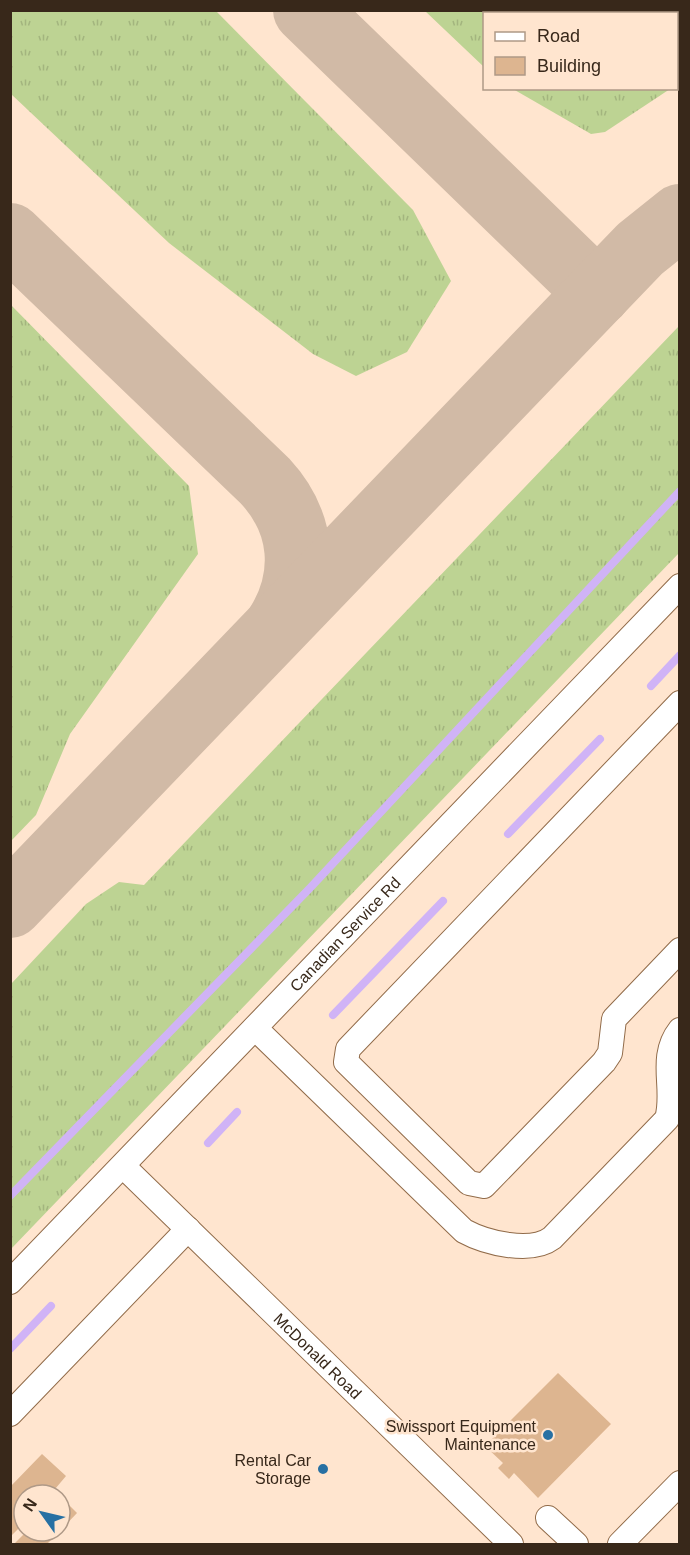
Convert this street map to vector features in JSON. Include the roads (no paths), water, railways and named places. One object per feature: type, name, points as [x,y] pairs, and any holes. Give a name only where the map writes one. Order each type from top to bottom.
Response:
[{"type":"lane","name":"Canadian Service Rd","points":[[10,1282],[680,586]]},
{"type":"lane","points":[[680,703],[348,1049],[346,1062],[469,1183],[484,1186],[604,1062],[610,1053],[612,1028],[620,1011],[680,950]]},
{"type":"lane","points":[[255,1028],[464,1231],[487,1240],[530,1246],[545,1244],[552,1238],[667,1119],[670,1102],[669,1051],[680,1030]]},
{"type":"lane","name":"McDonald Road","points":[[123,1166],[512,1545]]},
{"type":"lane","points":[[10,1414],[188,1229]]},
{"type":"lane","points":[[620,1545],[680,1483]]},
{"type":"lane","points":[[548,1518],[576,1545]]},
{"type":"waterway","points":[[10,1196],[310,888],[680,491]]},
{"type":"waterway","points":[[651,686],[680,655]]},
{"type":"waterway","points":[[508,834],[600,739]]},
{"type":"waterway","points":[[333,1015],[443,901]]},
{"type":"waterway","points":[[208,1143],[237,1112]]},
{"type":"waterway","points":[[10,1349],[51,1306]]},
{"type":"place","name":"Swissport Equipment Maintenance","points":[[548,1435]]},
{"type":"place","name":"Rental Car Storage","points":[[323,1469]]}]
